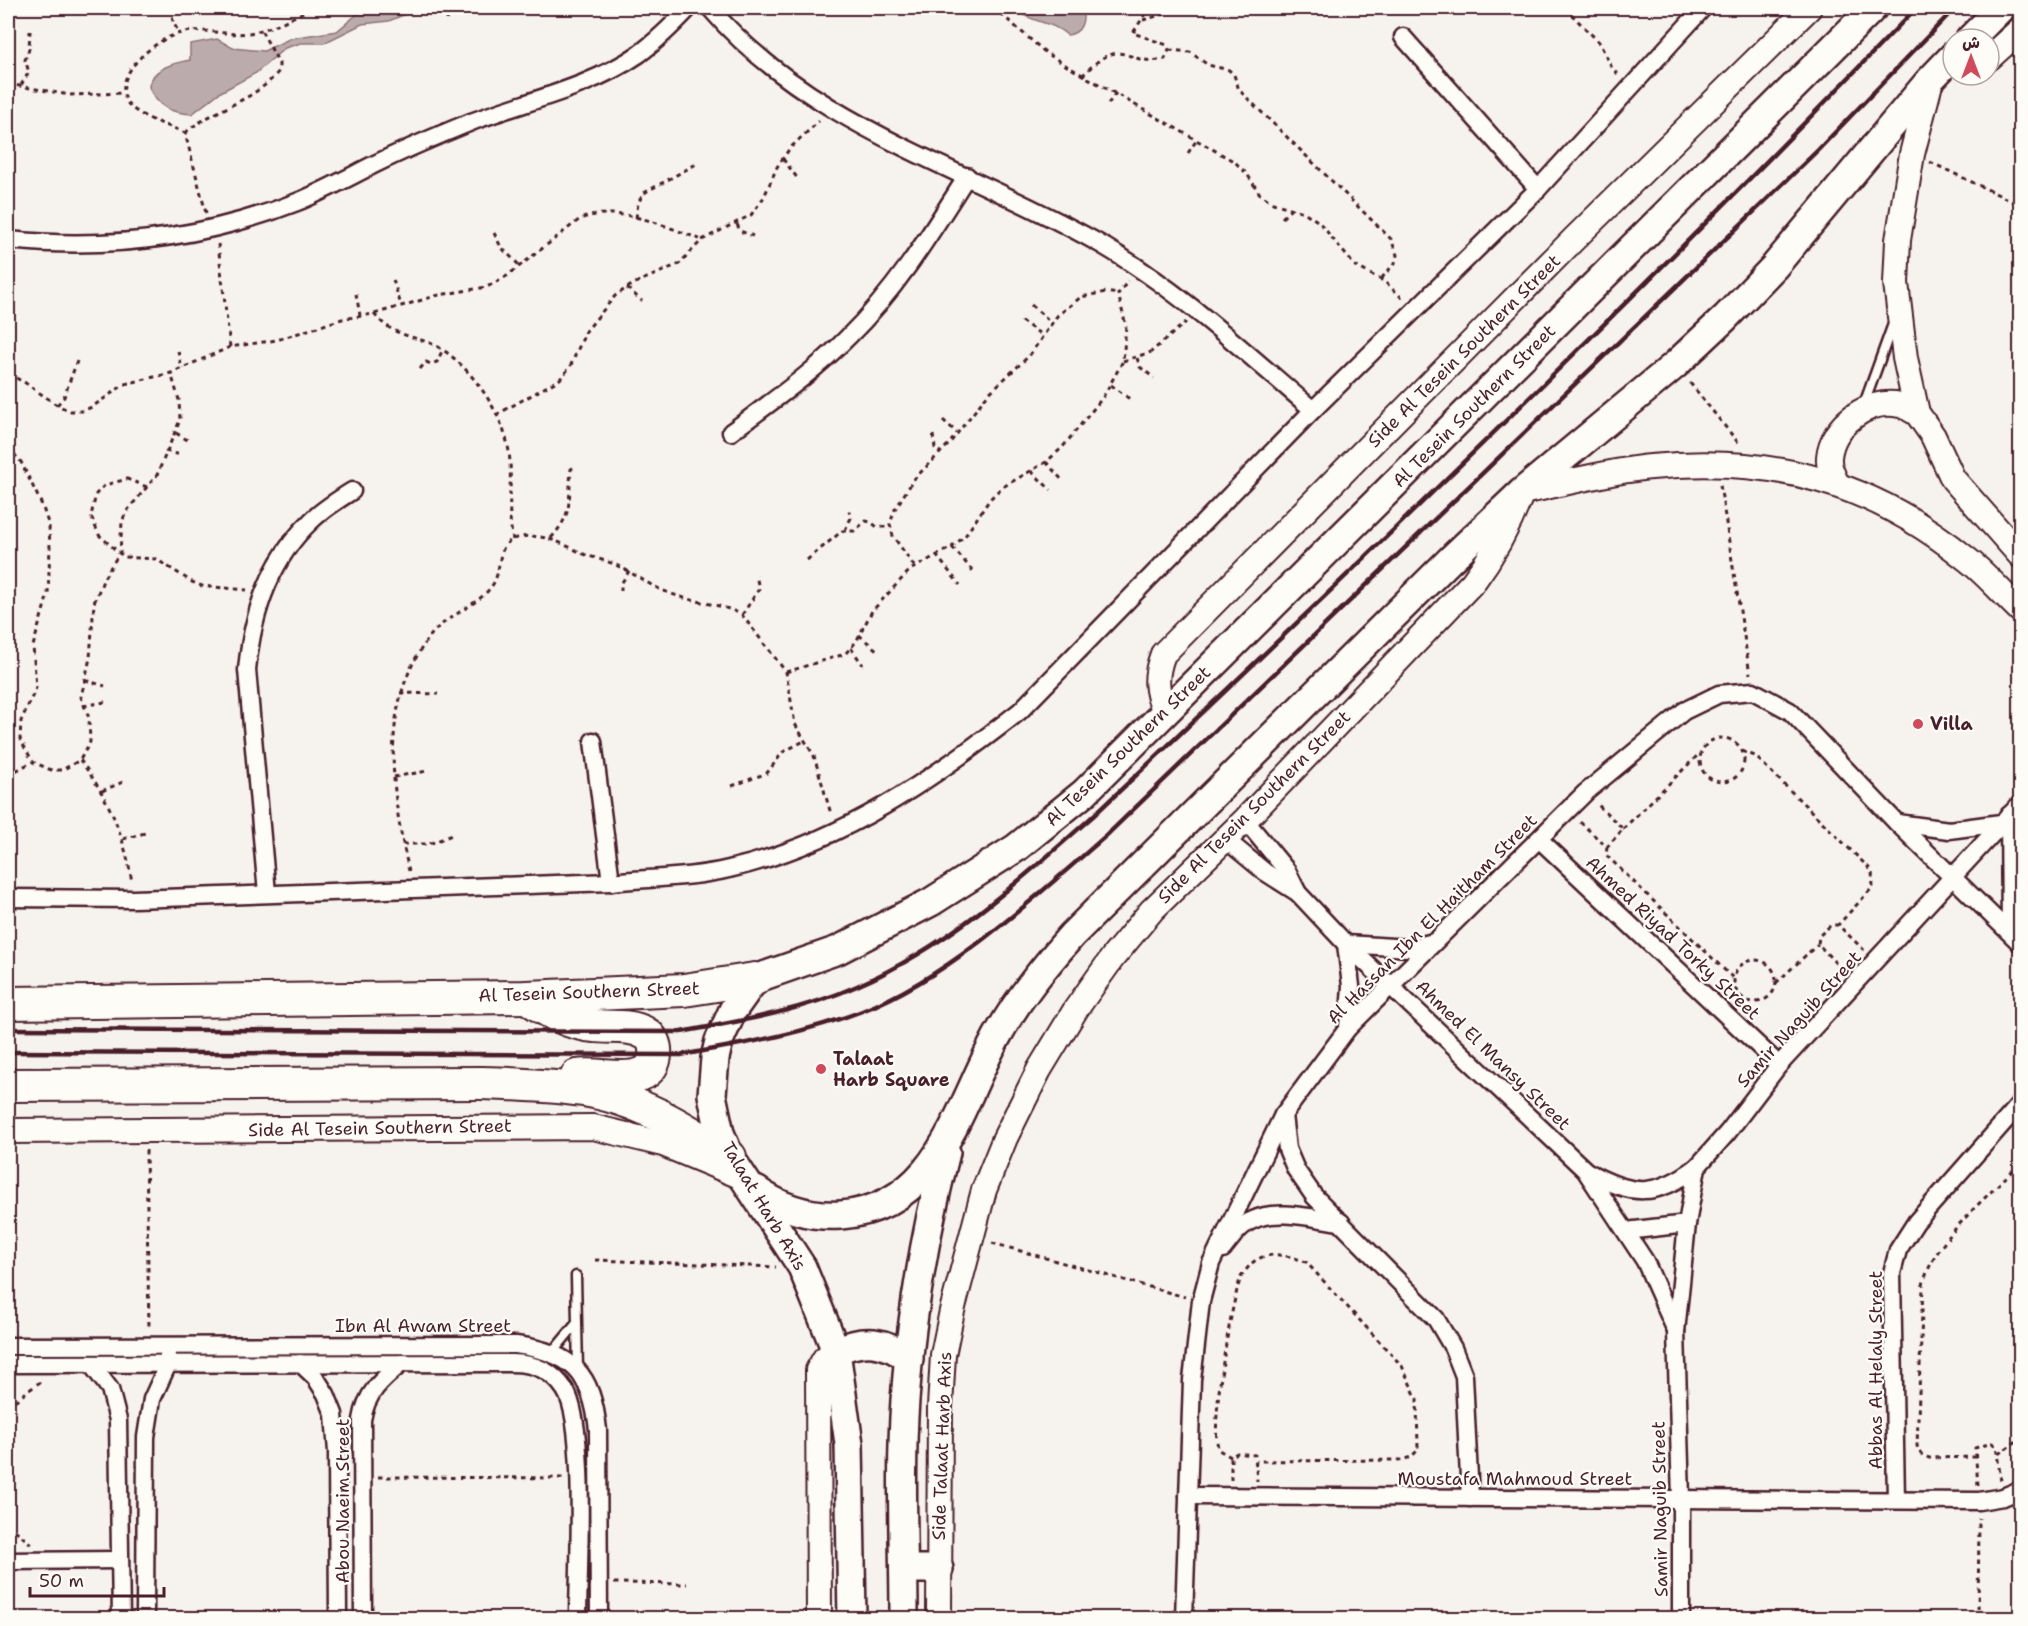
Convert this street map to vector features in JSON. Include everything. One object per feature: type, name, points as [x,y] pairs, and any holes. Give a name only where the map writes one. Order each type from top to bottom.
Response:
[{"type":"highway","name":"Al Tesein Southern Street","points":[[8,1003],[527,997],[684,990],[755,979]]},
{"type":"highway","points":[[527,997],[558,1017],[576,1023],[634,1028],[648,1034],[656,1048],[653,1063],[643,1074],[628,1077],[583,1075],[551,1086]]},
{"type":"highway","points":[[8,1085],[481,1083],[585,1090],[648,1110],[741,1173]]},
{"type":"main road","name":"Al Tesein Southern Street","points":[[755,979],[838,950],[905,917],[983,871],[1050,822],[1084,793],[1873,8]]},
{"type":"main road","points":[[1982,27],[2001,8]]},
{"type":"main road","points":[[741,1173],[777,1203],[813,1214],[831,1215],[867,1210],[885,1203],[915,1183],[940,1153],[1000,1030],[1037,976],[1065,944],[1411,597],[1522,492],[1675,365],[1774,267],[1941,77]]},
{"type":"main road","name":"Talaat Harb Axis","points":[[755,979],[725,1025],[715,1058],[712,1095],[715,1114],[741,1173],[802,1268],[836,1351],[849,1444],[852,1618]]},
{"type":"main road","points":[[904,1618],[904,1433],[909,1359],[924,1251],[951,1132]]},
{"type":"main road","points":[[836,1351],[866,1341],[882,1343],[909,1359]]},
{"type":"main road","points":[[904,1569],[939,1569]]},
{"type":"street","points":[[8,240],[80,244],[132,241],[213,229],[299,201],[424,142],[605,73],[637,55],[667,32],[689,8]]},
{"type":"street","points":[[710,8],[754,54],[804,93],[831,109],[1058,220],[1138,267],[1196,312],[1313,410]]},
{"type":"street","points":[[8,898],[134,899],[610,882],[728,869],[792,850],[855,824],[909,793],[1020,711],[1313,410],[1538,189],[1703,8]]},
{"type":"street","name":"Side Al Tesein Southern Street","points":[[1165,711],[1156,684],[1157,670],[1163,654],[1575,238],[1809,8]]},
{"type":"street","points":[[2001,47],[2020,30]]},
{"type":"street","points":[[1403,37],[1538,189]]},
{"type":"street","points":[[1941,77],[1912,154],[1898,240],[1896,283],[1905,358],[1917,413],[1933,436],[1953,479],[2020,555]]},
{"type":"street","points":[[731,432],[814,368],[879,304],[908,268],[967,176]]},
{"type":"street","points":[[1837,484],[1829,458],[1834,439],[1845,423],[1862,411],[1880,405],[1900,405],[1917,413]]},
{"type":"street","points":[[1522,492],[1648,467],[1717,463],[1797,472],[1846,486],[1931,533],[1970,560],[2020,610]]},
{"type":"street","points":[[267,893],[247,670],[249,644],[263,593],[292,542],[311,520],[352,491]]},
{"type":"street","name":"Side Al Tesein Southern Street","points":[[1005,1138],[1039,1070],[1076,1009],[1113,957],[1152,910],[1245,820],[1473,582],[1493,555],[1509,526],[1522,492]]},
{"type":"street","points":[[1753,691],[1790,711],[1897,823],[2015,937]]},
{"type":"street","name":"Al Hassan Ibn El Haitham Street","points":[[1185,1618],[1192,1380],[1201,1301],[1211,1263],[1283,1115],[1348,1028],[1585,793],[1684,711],[1719,694],[1753,691]]},
{"type":"street","points":[[593,741],[610,882]]},
{"type":"street","points":[[1897,823],[1949,830],[2010,814],[2015,937]]},
{"type":"street","name":"Samir Naguib Street","points":[[1681,1618],[1681,1498],[1676,1332],[1687,1224],[1697,1167],[1728,1132],[1779,1065],[1856,985],[2010,814]]},
{"type":"street","name":"Ahmed El Mansy Street","points":[[1245,820],[1287,871],[1298,892],[1346,944],[1585,1170],[1645,1262],[1676,1332]]},
{"type":"street","name":"Ahmed El Mansy Street","points":[[1225,839],[1265,872],[1298,892]]},
{"type":"street","name":"Ahmed Riyad Torky Street","points":[[1540,840],[1779,1065]]},
{"type":"street","points":[[1348,1028],[1352,986],[1346,944],[1409,948],[1434,942]]},
{"type":"street","name":"Abbas Al Helaly Street","points":[[1896,1500],[1892,1273],[1898,1250],[1916,1222],[2020,1104]]},
{"type":"street","points":[[1283,1115],[1287,1149],[1296,1170],[1314,1196],[1436,1319],[1453,1348],[1464,1376],[1470,1498]]},
{"type":"street","name":"Side Al Tesein Southern Street","points":[[8,1131],[593,1127],[651,1140],[741,1173]]},
{"type":"street","name":"Side Talaat Harb Axis","points":[[939,1618],[940,1407],[943,1355],[951,1311],[984,1190],[1005,1138]]},
{"type":"street","name":"Ahmed El Mansy Street","points":[[1585,1170],[1616,1187],[1652,1190],[1675,1184],[1697,1167]]},
{"type":"street","points":[[1211,1263],[1240,1228],[1253,1219],[1296,1216],[1341,1222]]},
{"type":"street","points":[[1626,1231],[1687,1224]]},
{"type":"street","name":"Ibn Al Awam Street","points":[[8,1346],[516,1345],[562,1357],[578,1370],[591,1389],[597,1421],[599,1618]]},
{"type":"street","points":[[145,1618],[146,1437],[152,1400],[168,1364],[168,1346]]},
{"type":"street","points":[[819,1618],[818,1370],[825,1358],[836,1351]]},
{"type":"street","name":"Abou Naeim Street","points":[[300,1363],[315,1377],[326,1394],[334,1414],[337,1452],[338,1618]]},
{"type":"street","name":"Abou Naeim Street","points":[[363,1618],[361,1477],[364,1408],[377,1383],[402,1363]]},
{"type":"street","name":"Ibn Al Awam Street","points":[[8,1364],[527,1363],[543,1368],[556,1378],[573,1407],[578,1478],[578,1618]]},
{"type":"street","points":[[91,1364],[102,1376],[115,1404],[119,1433],[121,1618]]},
{"type":"street","name":"Moustafa Mahmoud Street","points":[[1188,1496],[1979,1501],[2003,1497],[2020,1490]]},
{"type":"street","points":[[8,1561],[120,1560]]},
{"type":"street","points":[[578,1571],[598,1577]]},
{"type":"lane","points":[[1862,411],[1899,306]]},
{"type":"lane","points":[[576,1276],[578,1370]]},
{"type":"lane","points":[[552,1353],[576,1324]]},
{"type":"path","points":[[171,8],[173,22],[179,33]]},
{"type":"path","points":[[185,133],[137,112],[126,101],[123,87],[139,57],[158,42],[179,33],[202,30],[245,33],[261,30],[312,8]]},
{"type":"path","points":[[447,20],[448,13],[462,8]]},
{"type":"path","points":[[945,8],[960,8]]},
{"type":"path","points":[[995,8],[1045,52],[1082,76],[1116,93],[1234,162],[1247,174],[1260,195],[1291,209],[1304,212],[1319,222],[1355,266],[1380,280],[1415,309]]},
{"type":"path","points":[[1149,8],[1133,33],[1158,41],[1169,50],[1190,52],[1208,65],[1229,70],[1234,75],[1239,90],[1390,239],[1397,255],[1395,263],[1380,280]]},
{"type":"path","points":[[1143,20],[1168,13],[1174,8]]},
{"type":"path","points":[[1566,8],[1599,42],[1612,68],[1631,88]]},
{"type":"path","points":[[185,133],[201,119],[226,109],[266,85],[279,70],[261,30]]},
{"type":"path","points":[[21,85],[29,72],[25,60],[29,48],[30,31]]},
{"type":"path","points":[[1082,76],[1100,57],[1114,53],[1160,60],[1169,55],[1169,50]]},
{"type":"path","points":[[8,84],[69,96],[124,93]]},
{"type":"path","points":[[1108,104],[1116,93]]},
{"type":"path","points":[[496,415],[560,379],[570,367],[586,331],[599,312],[627,288],[679,264],[702,240],[751,215],[764,197],[790,148],[831,109]]},
{"type":"path","points":[[185,133],[213,229],[230,347]]},
{"type":"path","points":[[1188,153],[1196,141]]},
{"type":"path","points":[[1912,154],[2020,205]]},
{"type":"path","points":[[783,159],[798,179]]},
{"type":"path","points":[[636,218],[638,203],[644,193],[698,163]]},
{"type":"path","points":[[1282,218],[1291,209]]},
{"type":"path","points":[[8,374],[69,411],[82,411],[92,407],[125,384],[171,373],[230,347],[287,337],[439,295],[487,287],[520,266],[580,219],[592,214],[636,218],[702,240]]},
{"type":"path","points":[[737,224],[740,231],[753,236]]},
{"type":"path","points":[[494,232],[501,247],[520,266]]},
{"type":"path","points":[[1118,294],[1138,267]]},
{"type":"path","points":[[393,280],[401,305]]},
{"type":"path","points":[[627,288],[642,301]]},
{"type":"path","points":[[914,566],[890,527],[903,493],[958,434],[988,394],[1029,356],[1052,323],[1081,297],[1106,292],[1118,294]]},
{"type":"path","points":[[356,294],[360,315]]},
{"type":"path","points":[[786,672],[837,658],[851,648],[872,611],[914,566],[951,547],[965,536],[990,499],[1001,488],[1046,462],[1062,448],[1111,385],[1122,361],[1126,326],[1118,294]]},
{"type":"path","points":[[1031,305],[1052,323]]},
{"type":"path","points":[[1122,361],[1137,358],[1163,344],[1196,312]]},
{"type":"path","points":[[374,314],[384,326],[399,335],[443,349],[472,378],[496,415],[509,451],[508,510],[513,540]]},
{"type":"path","points":[[1021,321],[1042,336]]},
{"type":"path","points":[[420,369],[426,362],[431,364],[437,362],[443,349]]},
{"type":"path","points":[[178,351],[182,369]]},
{"type":"path","points":[[1137,358],[1140,367],[1154,378]]},
{"type":"path","points":[[57,405],[64,397],[77,361]]},
{"type":"path","points":[[1675,365],[1756,466]]},
{"type":"path","points":[[8,447],[30,479],[49,526],[50,581],[33,646],[36,688],[19,730],[24,748],[33,762],[51,770],[72,766],[80,760],[90,742],[89,718],[83,706],[81,688],[90,658],[94,603],[104,578],[120,552],[122,522],[126,512],[157,476],[165,451],[176,433],[181,410],[171,373]]},
{"type":"path","points":[[1111,385],[1131,400]]},
{"type":"path","points":[[943,420],[958,434]]},
{"type":"path","points":[[176,433],[189,441]]},
{"type":"path","points":[[933,435],[933,442],[940,452]]},
{"type":"path","points":[[165,451],[181,455]]},
{"type":"path","points":[[1046,462],[1063,481]]},
{"type":"path","points":[[1717,463],[1753,691]]},
{"type":"path","points":[[551,538],[563,526],[570,506],[572,470],[577,466]]},
{"type":"path","points":[[1031,471],[1051,490]]},
{"type":"path","points":[[147,487],[128,479],[116,480],[105,485],[96,494],[92,505],[94,528],[130,559],[156,559],[202,586],[263,593]]},
{"type":"path","points":[[807,560],[845,530],[850,524],[849,511]]},
{"type":"path","points":[[845,530],[854,531],[869,521],[877,527],[890,527]]},
{"type":"path","points":[[413,888],[403,844],[394,777],[394,725],[400,693],[413,661],[432,633],[490,590],[496,577],[499,553],[507,543],[536,536],[551,538],[629,572],[674,595],[732,609],[742,615],[786,672],[795,724],[806,740],[820,772],[835,832]]},
{"type":"path","points":[[951,547],[973,572]]},
{"type":"path","points":[[936,555],[960,585]]},
{"type":"path","points":[[621,591],[624,577],[629,572]]},
{"type":"path","points":[[742,615],[759,589],[756,575]]},
{"type":"path","points":[[859,635],[878,651]]},
{"type":"path","points":[[851,648],[863,665]]},
{"type":"path","points":[[84,680],[105,686]]},
{"type":"path","points":[[400,693],[438,694]]},
{"type":"path","points":[[83,706],[105,702]]},
{"type":"path","points":[[1701,752],[1701,769],[1714,780],[1722,782],[1738,775],[1744,759],[1737,744],[1721,738],[1706,745],[1623,829],[1607,847],[1606,855],[1735,980],[1740,995],[1754,1002],[1769,997],[1776,983],[1818,944],[1819,936],[1831,925],[1838,925],[1877,961]]},
{"type":"path","points":[[732,786],[767,773],[783,752],[806,740]]},
{"type":"path","points":[[1742,751],[1755,756],[1872,872],[1873,887],[1838,925]]},
{"type":"path","points":[[80,760],[102,791],[123,839],[134,899]]},
{"type":"path","points":[[8,775],[33,762]]},
{"type":"path","points":[[394,777],[427,771]]},
{"type":"path","points":[[102,791],[123,782]]},
{"type":"path","points":[[1585,793],[1623,829]]},
{"type":"path","points":[[1567,811],[1607,847]]},
{"type":"path","points":[[123,839],[145,833]]},
{"type":"path","points":[[403,844],[429,844],[452,836]]},
{"type":"path","points":[[1818,944],[1856,985]]},
{"type":"path","points":[[1735,980],[1742,966],[1757,961],[1771,968],[1776,983]]},
{"type":"path","points":[[146,1130],[150,1346]]},
{"type":"path","points":[[1976,1457],[1929,1458],[1921,1454],[1917,1446],[1923,1285],[1927,1268],[1938,1249],[2020,1163]]},
{"type":"path","points":[[971,1237],[1201,1301]]},
{"type":"path","points":[[1232,1457],[1219,1450],[1216,1435],[1223,1366],[1240,1278],[1252,1263],[1269,1255],[1287,1254],[1306,1262],[1402,1366],[1417,1399],[1418,1450],[1411,1457],[1402,1460],[1257,1461]]},
{"type":"path","points":[[595,1260],[802,1268]]},
{"type":"path","points":[[8,1406],[63,1364]]},
{"type":"path","points":[[1998,1454],[2020,1439]]},
{"type":"path","points":[[1978,1618],[1977,1446],[1995,1444],[2003,1497]]},
{"type":"path","points":[[1232,1457],[1237,1453],[1253,1454],[1257,1461],[1258,1498]]},
{"type":"path","points":[[1232,1457],[1232,1498]]},
{"type":"path","points":[[361,1477],[578,1478]]},
{"type":"path","points":[[598,1577],[687,1584]]},
{"type":"shaded area","points":[[420,8],[389,21],[362,24],[324,43],[301,43],[285,48],[256,73],[219,93],[192,114],[166,108],[156,100],[149,87],[154,75],[159,71],[190,60],[190,44],[217,39],[233,48],[264,51],[291,38],[337,31],[361,11]]},
{"type":"shaded area","points":[[1013,8],[1082,8],[1083,22],[1076,32],[1067,35]]},
{"type":"railway","points":[[8,1029],[681,1032],[793,1009],[836,995],[890,970],[922,952],[982,910],[1093,816],[1302,618],[1613,316],[1916,8]]},
{"type":"railway","points":[[8,1052],[681,1055],[772,1038],[817,1026],[862,1011],[895,996],[928,978],[992,932],[1109,833],[1818,150],[1955,8]]},
{"type":"place","name":"Villa","points":[[1918,724]]},
{"type":"place","name":"Talaat Harb Square","points":[[821,1069]]}]
